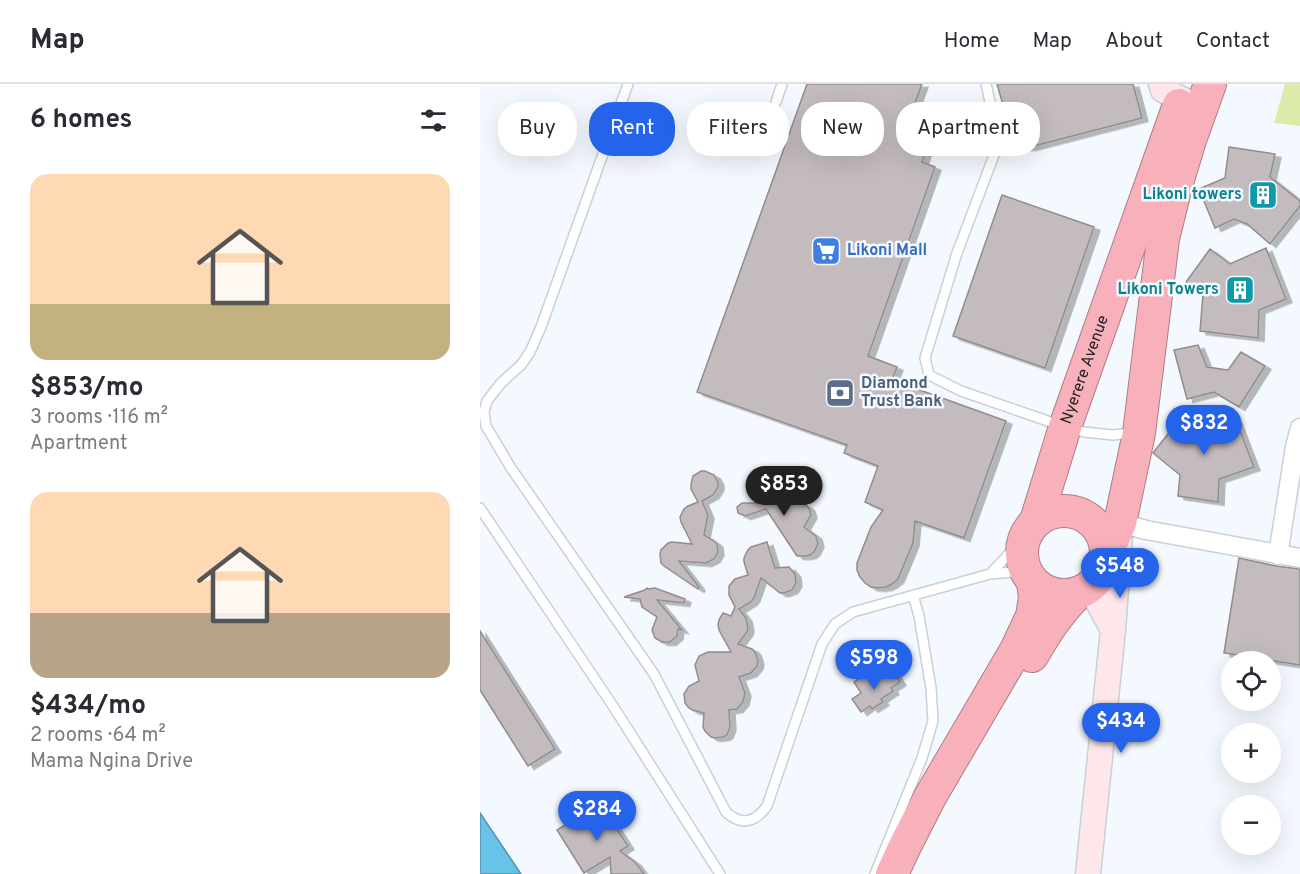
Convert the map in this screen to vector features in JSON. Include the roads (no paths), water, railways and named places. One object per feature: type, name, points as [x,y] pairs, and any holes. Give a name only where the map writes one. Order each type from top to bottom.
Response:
[{"type":"highway","name":"Nyerere Avenue","points":[[1030,529],[1188,92]]},
{"type":"highway","name":"Nyerere Avenue","points":[[1107,553],[1120,523],[1139,433],[1163,239],[1190,140],[1188,92]]},
{"type":"highway","points":[[892,874],[930,797],[1020,642],[1032,616],[1035,598],[1021,554],[1030,529],[1048,514],[1062,511],[1075,512],[1088,518],[1098,527],[1105,540],[1107,553],[1105,566],[1099,578],[1062,609],[1043,638],[944,808],[914,874]]},
{"type":"highway","points":[[1029,577],[1042,590],[1053,595],[1065,596],[1083,591]]},
{"type":"street","points":[[1278,555],[1300,428]]},
{"type":"street","points":[[1088,874],[1113,630],[1120,523],[1146,530],[1300,558]]},
{"type":"street","points":[[1083,591],[1113,630]]},
{"type":"lane","points":[[628,84],[541,327],[530,352],[521,365],[501,383],[487,401],[484,412],[486,426],[511,468],[654,674],[726,812],[741,821],[752,820],[761,814],[766,806],[822,644],[835,624],[853,612],[990,574],[1029,577]]},
{"type":"lane","points":[[776,102],[782,84]]},
{"type":"lane","points":[[986,84],[999,142],[957,253],[925,358],[928,375],[961,391],[1065,427],[1084,432],[1113,435],[1139,433]]},
{"type":"lane","points":[[480,508],[613,706],[720,874]]},
{"type":"lane","points":[[990,574],[1030,529]]},
{"type":"lane","points":[[875,874],[922,758],[933,721],[931,688],[919,616],[913,595]]},
{"type":"water","points":[[480,813],[521,874],[480,874]]},
{"type":"place","name":"Likoni towers","points":[[1263,195]]},
{"type":"place","name":"Likoni Mall","points":[[826,251]]},
{"type":"place","name":"Likoni Towers","points":[[1240,290]]},
{"type":"place","name":"Diamond Trust Bank","points":[[840,393]]}]
